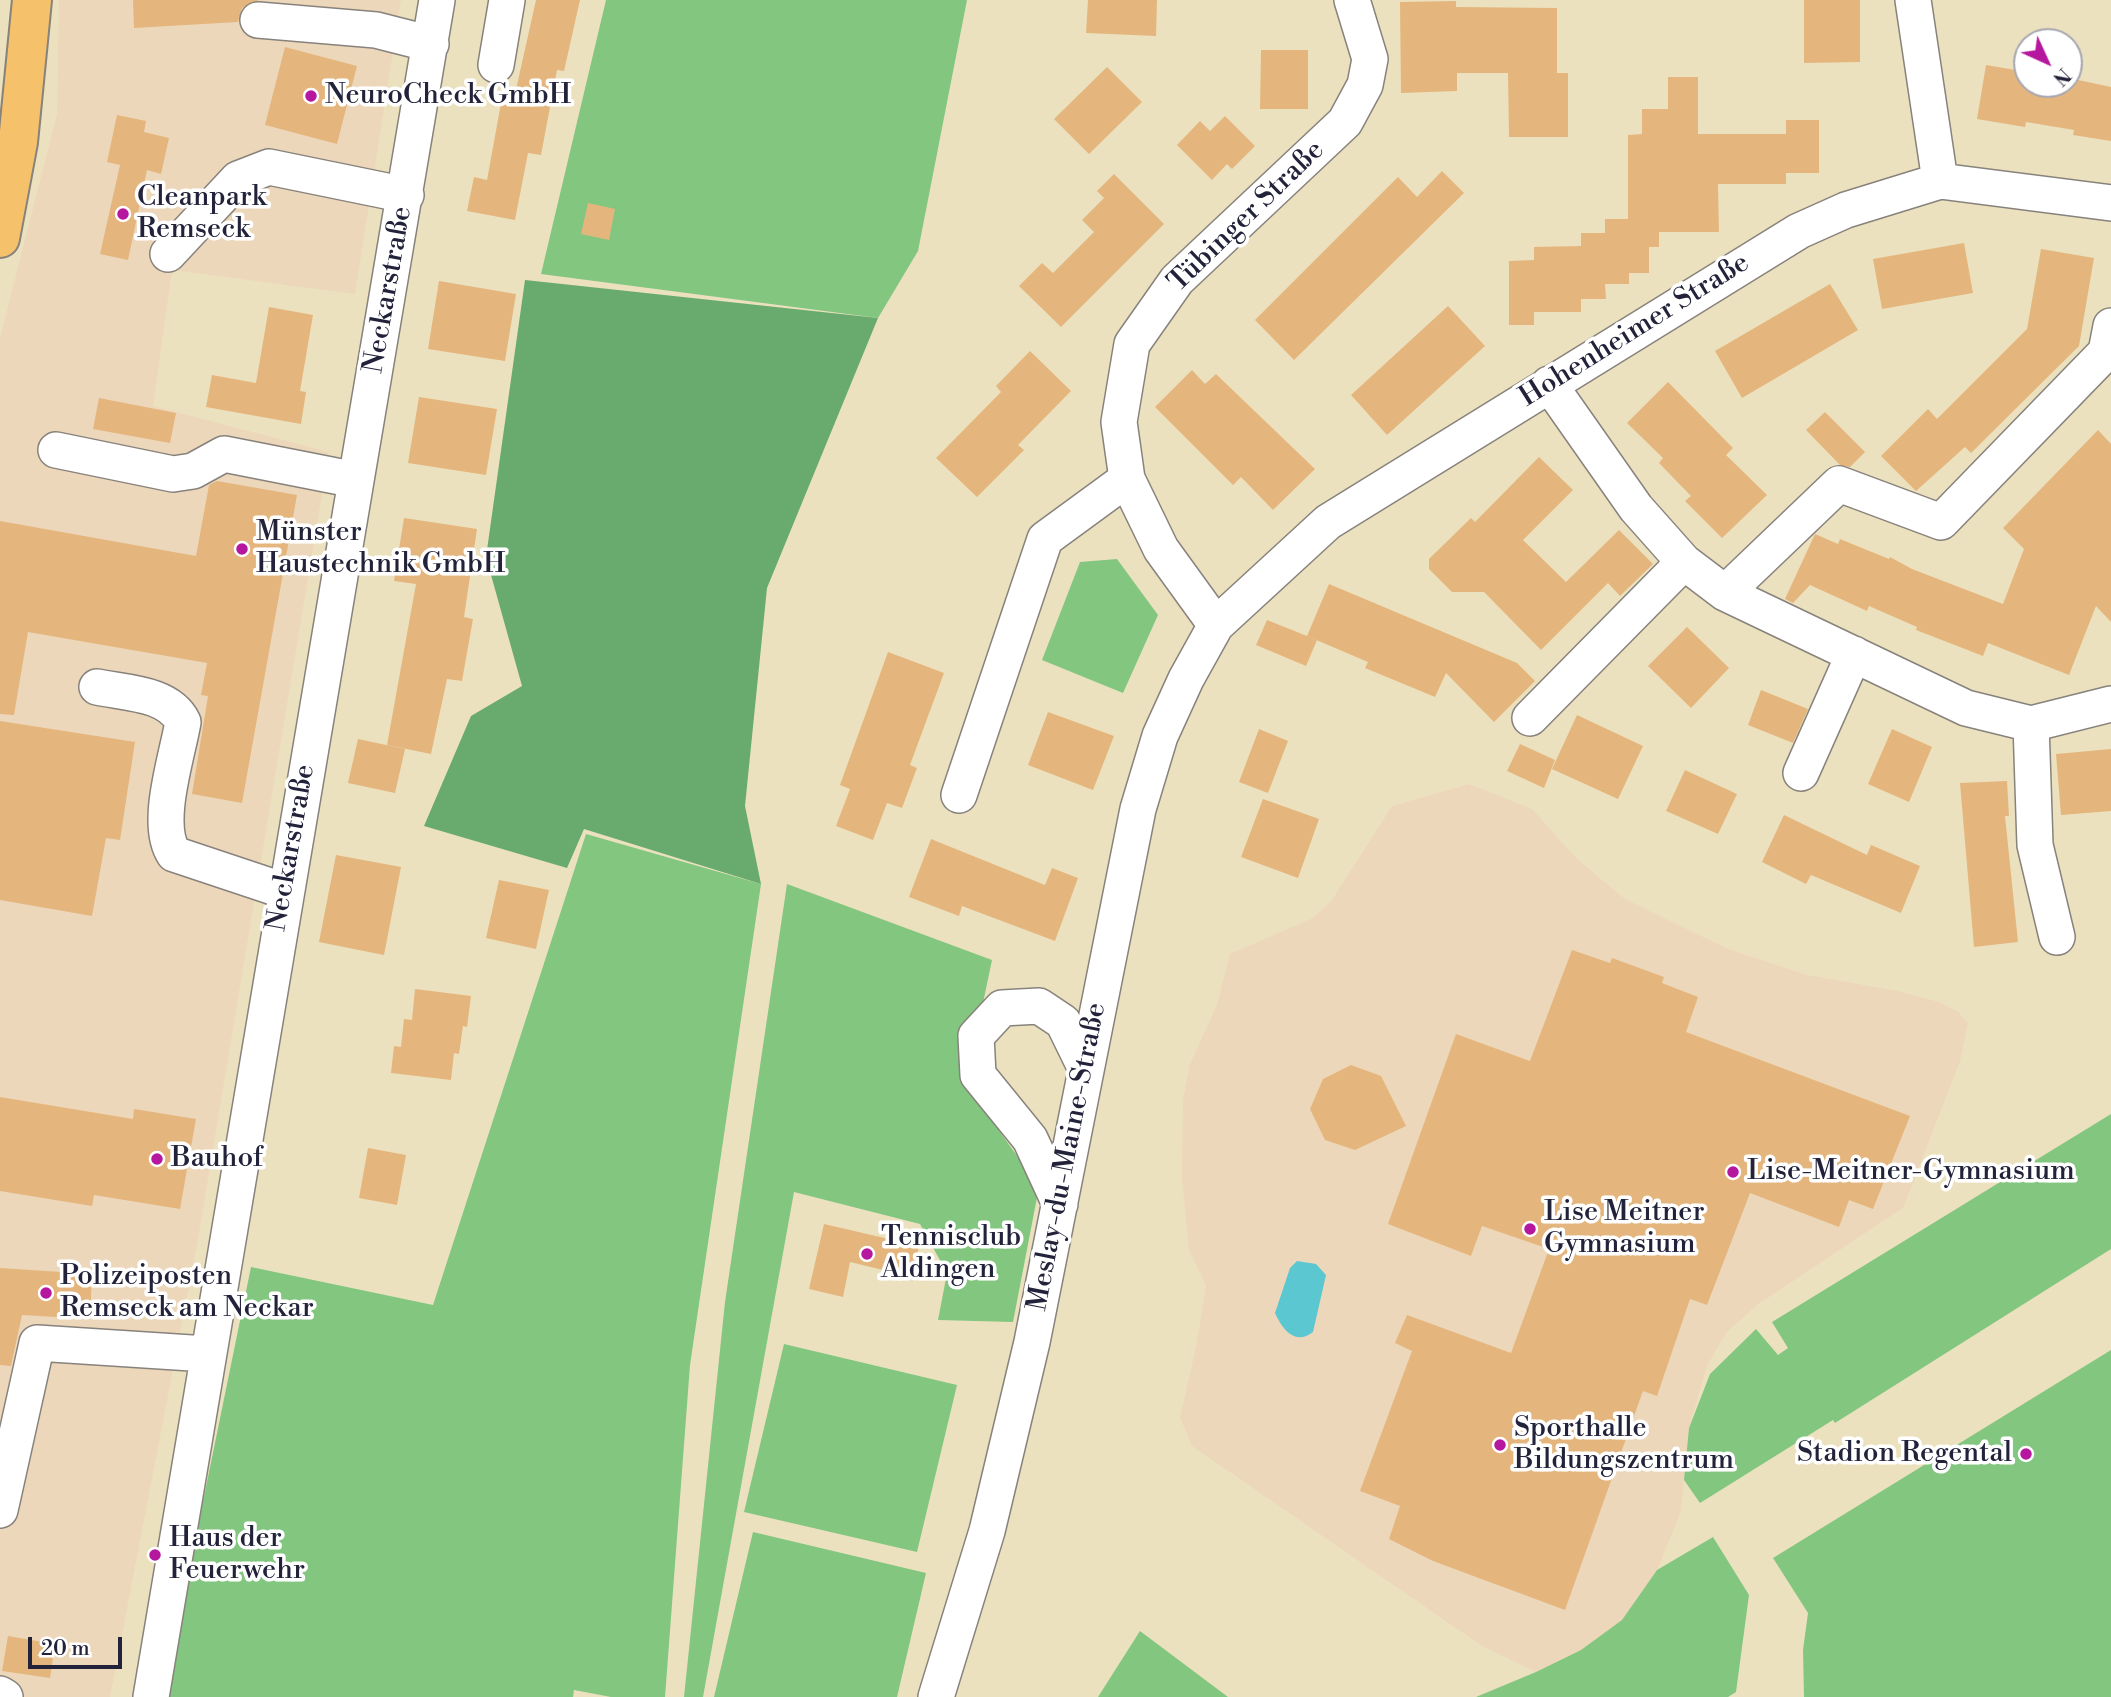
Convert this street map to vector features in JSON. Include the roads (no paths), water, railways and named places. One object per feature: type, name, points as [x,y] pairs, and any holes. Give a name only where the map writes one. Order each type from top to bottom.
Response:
[{"type":"main road","points":[[0,238],[18,142],[32,0]]},
{"type":"street","name":"Neckarstraße","points":[[150,1697],[437,0]]},
{"type":"street","points":[[496,65],[507,0]]},
{"type":"street","name":"Tübinger Straße","points":[[1216,625],[1161,549],[1127,479],[1119,422],[1132,344],[1177,280],[1345,122],[1365,85],[1370,59],[1352,0]]},
{"type":"street","points":[[1913,0],[1940,181]]},
{"type":"street","points":[[258,20],[376,30],[430,44]]},
{"type":"street","points":[[168,254],[238,179],[269,167],[406,195]]},
{"type":"street","name":"Hohenheimer Straße","points":[[1216,625],[1328,522],[1799,230],[1846,210],[1940,181],[2111,202]]},
{"type":"street","points":[[1725,593],[1839,484],[1941,522],[2106,352],[2111,326]]},
{"type":"street","points":[[1549,384],[1636,508],[1684,562],[1725,593],[1966,708],[2031,724],[2111,704]]},
{"type":"street","points":[[55,450],[173,474],[193,471],[224,454],[356,480]]},
{"type":"street","points":[[959,795],[1045,540],[1127,479]]},
{"type":"street","points":[[1530,718],[1684,562]]},
{"type":"street","name":"Meslay-du-Maine-Straße","points":[[936,1697],[987,1531],[1032,1342],[1138,809],[1152,759],[1186,678],[1216,625]]},
{"type":"street","points":[[1801,773],[1854,654]]},
{"type":"street","points":[[97,687],[167,702],[177,710],[183,722],[164,824],[167,844],[174,854],[285,891]]},
{"type":"street","points":[[2031,724],[2035,845],[2057,937]]},
{"type":"street","points":[[1060,1204],[1030,1139],[978,1075],[976,1036],[1002,1007],[1039,1006],[1063,1022],[1086,1069]]},
{"type":"street","points":[[0,1510],[37,1343],[207,1354]]},
{"type":"street","points":[[0,1694],[5,1697]]},
{"type":"water","points":[[1297,1261],[1316,1264],[1326,1275],[1313,1332],[1300,1337],[1285,1330],[1275,1313],[1290,1268]]},
{"type":"place","name":"NeuroCheck GmbH","points":[[311,96]]},
{"type":"place","name":"Cleanpark Remseck","points":[[123,214]]},
{"type":"place","name":"Münster Haustechnik GmbH","points":[[242,549]]},
{"type":"place","name":"Bauhof","points":[[157,1159]]},
{"type":"place","name":"Lise-Meitner-Gymnasium","points":[[1733,1172]]},
{"type":"place","name":"Lise Meitner Gymnasium","points":[[1530,1229]]},
{"type":"place","name":"Tennisclub Aldingen","points":[[867,1254]]},
{"type":"place","name":"Polizeiposten Remseck am Neckar","points":[[46,1293]]},
{"type":"place","name":"Sporthalle Bildungszentrum","points":[[1500,1445]]},
{"type":"place","name":"Stadion Regental","points":[[2026,1454]]},
{"type":"place","name":"Haus der Feuerwehr","points":[[155,1555]]}]
